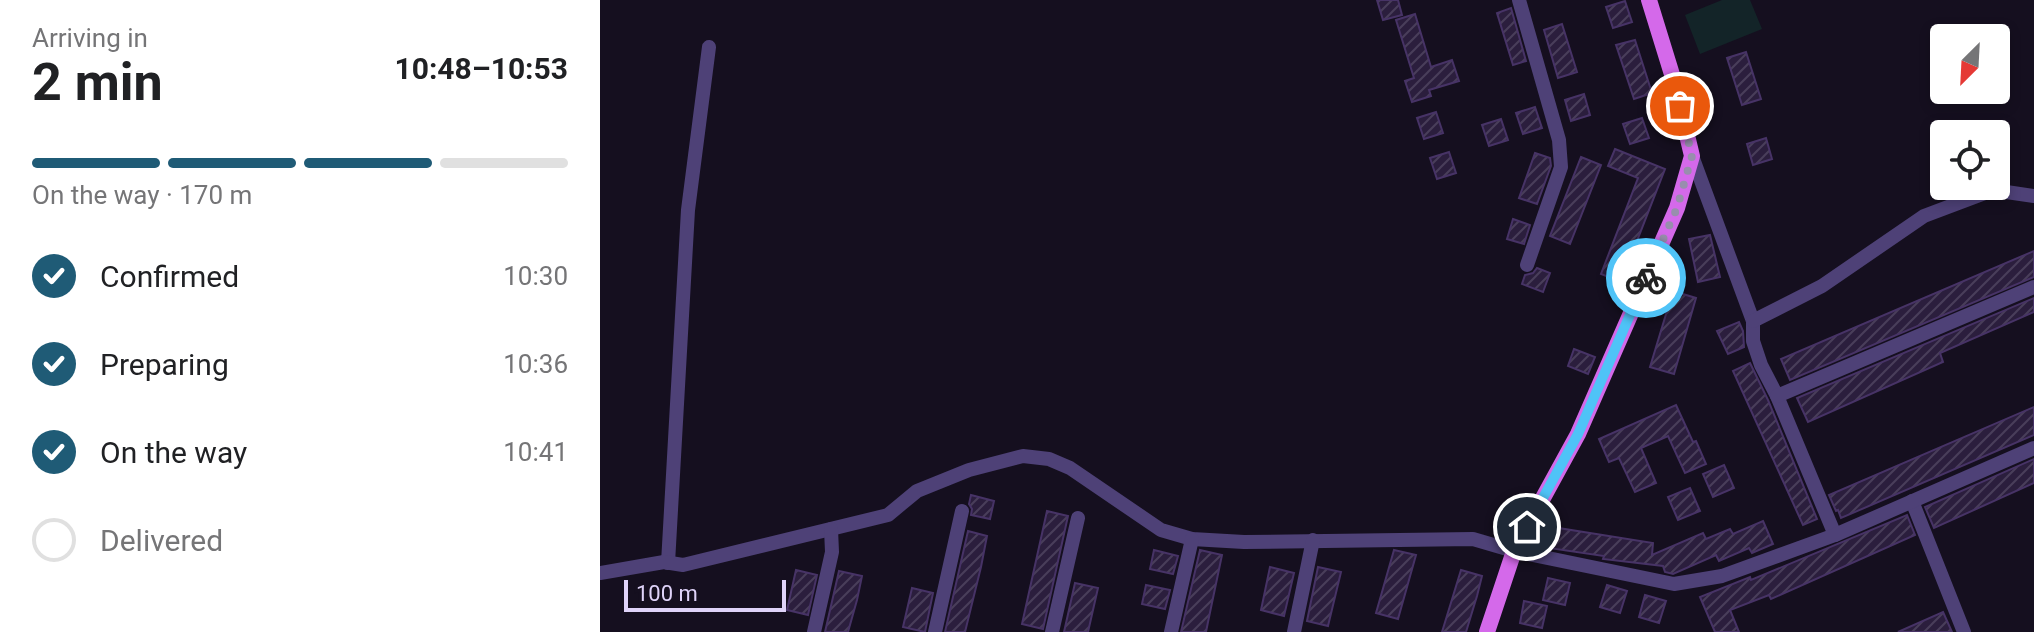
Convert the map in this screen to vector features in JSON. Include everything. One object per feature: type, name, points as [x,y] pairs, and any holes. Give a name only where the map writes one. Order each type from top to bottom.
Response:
[{"type":"main road","points":[[1487,632],[1514,551],[1578,434],[1677,208],[1692,156],[1674,81],[1649,0]]},
{"type":"street","points":[[1519,0],[1559,140],[1561,167],[1527,265]]},
{"type":"street","points":[[668,563],[688,210],[709,47]]},
{"type":"street","points":[[1692,156],[1753,321],[1753,341],[1761,365],[1835,535]]},
{"type":"street","points":[[1753,321],[1822,286],[1924,216],[1993,190],[2034,196]]},
{"type":"street","points":[[1777,396],[2034,287]]},
{"type":"street","points":[[600,573],[668,563],[683,565],[888,515],[917,491],[969,470],[1023,456],[1049,459],[1070,468],[1161,530],[1192,539],[1244,542],[1473,539],[1514,551],[1674,584],[1722,576],[1835,535],[2034,448]]},
{"type":"street","points":[[1912,501],[1964,632]]},
{"type":"street","points":[[935,632],[962,511]]},
{"type":"street","points":[[1052,632],[1078,518]]},
{"type":"street","points":[[814,632],[832,552],[831,529]]},
{"type":"street","points":[[1171,632],[1192,539]]},
{"type":"street","points":[[1294,632],[1313,540]]},
{"type":"shaded area","points":[[1722,0],[1750,0],[1762,29],[1700,54],[1685,15]]},
{"type":"building","points":[[1377,0],[1398,0],[1402,15],[1383,20]]},
{"type":"building","points":[[1625,1],[1632,22],[1613,28],[1606,7]]},
{"type":"building","points":[[1511,8],[1526,61],[1513,65],[1497,13]]},
{"type":"building","points":[[1415,14],[1431,67],[1452,60],[1459,81],[1429,90],[1431,96],[1412,102],[1405,81],[1414,78],[1396,20]]},
{"type":"building","points":[[1562,24],[1577,72],[1558,78],[1544,30]]},
{"type":"building","points":[[1635,40],[1652,93],[1634,99],[1616,45]]},
{"type":"building","points":[[1746,52],[1761,99],[1742,105],[1727,58]]},
{"type":"building","points":[[1584,94],[1590,115],[1571,121],[1565,100]]},
{"type":"building","points":[[1535,107],[1542,128],[1523,134],[1516,113]]},
{"type":"building","points":[[1436,112],[1443,133],[1424,139],[1417,118]]},
{"type":"building","points":[[1642,118],[1649,138],[1630,144],[1623,124]]},
{"type":"building","points":[[1501,119],[1508,140],[1489,146],[1482,125]]},
{"type":"building","points":[[1766,138],[1772,159],[1753,165],[1747,144]]},
{"type":"building","points":[[1615,149],[1665,169],[1621,282],[1601,274],[1638,178],[1608,166]]},
{"type":"building","points":[[1449,152],[1456,173],[1437,179],[1430,158]]},
{"type":"building","points":[[1535,153],[1550,158],[1551,166],[1537,204],[1519,198]]},
{"type":"building","points":[[1581,157],[1601,165],[1570,244],[1550,236]]},
{"type":"building","points":[[1513,219],[1530,225],[1524,244],[1507,239]]},
{"type":"building","points":[[1710,235],[1720,277],[1698,282],[1689,239]]},
{"type":"building","points":[[2034,251],[2034,277],[1790,380],[1781,359]]},
{"type":"building","points":[[1537,268],[1550,273],[1543,292],[1522,284],[1525,275]]},
{"type":"building","points":[[1673,291],[1696,298],[1674,374],[1650,367]]},
{"type":"building","points":[[2034,298],[2034,312],[1940,353],[1943,362],[1808,422],[1797,398]]},
{"type":"building","points":[[1739,322],[1744,347],[1728,354],[1717,331]]},
{"type":"building","points":[[1574,349],[1595,357],[1588,374],[1568,366]]},
{"type":"building","points":[[1750,363],[1817,519],[1803,525],[1733,371]]},
{"type":"building","points":[[1676,405],[1706,464],[1685,473],[1668,436],[1641,448],[1656,483],[1635,492],[1619,458],[1609,462],[1599,439]]},
{"type":"building","points":[[2034,407],[2034,435],[1841,518],[1836,511],[1829,495]]},
{"type":"building","points":[[2034,459],[2034,483],[1934,528],[1925,507]]},
{"type":"building","points":[[1724,465],[1734,488],[1713,497],[1703,474]]},
{"type":"building","points":[[1690,488],[1700,511],[1678,520],[1668,497]]},
{"type":"building","points":[[971,495],[994,501],[990,519],[971,515]]},
{"type":"building","points":[[1047,511],[1068,516],[1043,629],[1022,624]]},
{"type":"building","points":[[1907,515],[1915,535],[1771,599],[1769,595],[1730,610],[1739,632],[1715,632],[1700,597],[1750,577],[1751,580]]},
{"type":"building","points":[[1763,521],[1773,544],[1752,553],[1749,548],[1719,561],[1716,555],[1673,574],[1665,572],[1663,566],[1603,559],[1604,556],[1549,548],[1552,527],[1653,543],[1652,555],[1703,533],[1706,539],[1730,529],[1733,534]]},
{"type":"building","points":[[968,531],[987,536],[981,567],[965,632],[945,632]]},
{"type":"building","points":[[1154,550],[1178,556],[1173,574],[1150,569]]},
{"type":"building","points":[[1200,550],[1222,555],[1206,632],[1181,632]]},
{"type":"building","points":[[1394,550],[1416,555],[1398,619],[1376,613]]},
{"type":"building","points":[[1270,567],[1294,573],[1284,616],[1261,610]]},
{"type":"building","points":[[1318,567],[1341,572],[1328,626],[1307,621]]},
{"type":"building","points":[[796,570],[817,575],[808,615],[787,610]]},
{"type":"building","points":[[1461,570],[1482,576],[1466,632],[1442,632]]},
{"type":"building","points":[[839,571],[862,576],[857,600],[848,632],[825,632]]},
{"type":"building","points":[[1548,578],[1570,583],[1565,605],[1543,600]]},
{"type":"building","points":[[1075,583],[1098,588],[1088,632],[1064,632]]},
{"type":"building","points":[[1146,585],[1170,590],[1165,609],[1142,604]]},
{"type":"building","points":[[1607,585],[1627,591],[1620,613],[1600,607]]},
{"type":"building","points":[[912,588],[933,593],[925,632],[903,627]]},
{"type":"building","points":[[1645,595],[1666,601],[1659,623],[1639,617]]},
{"type":"building","points":[[1524,601],[1547,606],[1542,628],[1520,623]]},
{"type":"building","points":[[1943,612],[1952,632],[1898,632]]},
{"type":"way so far","points":[[1646,278],[1677,208],[1692,156],[1680,106]]},
{"type":"route","points":[[1527,527],[1578,434],[1646,278]]}]
